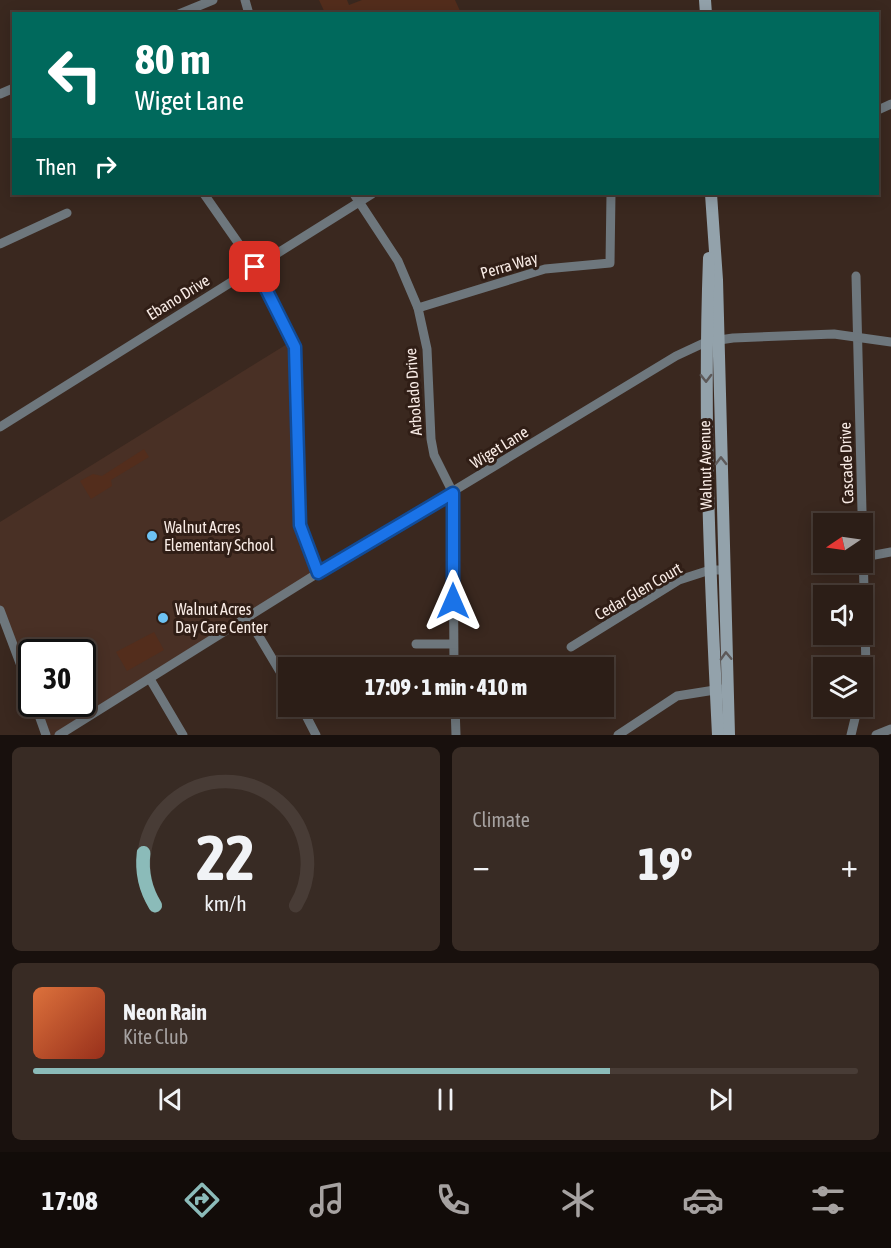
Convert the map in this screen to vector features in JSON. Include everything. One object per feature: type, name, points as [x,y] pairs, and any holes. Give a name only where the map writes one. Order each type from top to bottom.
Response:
[{"type":"street","points":[[184,12],[213,0]]},
{"type":"street","points":[[205,195],[255,267],[295,347],[300,525],[318,573]]},
{"type":"street","name":"Perra Way","points":[[418,308],[545,269],[610,263],[611,195]]},
{"type":"street","name":"Walnut Avenue","points":[[711,195],[712,341],[721,689],[718,735]]},
{"type":"street","name":"Ebano Drive","points":[[0,427],[255,267],[357,197]]},
{"type":"street","name":"Arbolado Drive","points":[[357,197],[398,261],[418,308],[427,349],[430,439],[434,455],[453,493]]},
{"type":"street","points":[[0,244],[67,213]]},
{"type":"street","name":"Cascade Drive","points":[[856,276],[863,513]]},
{"type":"street","name":"Wiget Lane","points":[[59,735],[318,573],[676,356],[712,341],[834,334],[891,342]]},
{"type":"street","points":[[453,493],[454,657]]},
{"type":"street","points":[[873,556],[891,552]]},
{"type":"street","name":"Cedar Glen Court","points":[[571,647],[679,580],[717,570]]},
{"type":"street","name":"Cascade Drive","points":[[864,573],[866,657]]},
{"type":"street","points":[[0,610],[18,658]]},
{"type":"street","points":[[248,618],[278,668]]},
{"type":"street","points":[[416,644],[453,644]]},
{"type":"street","points":[[150,679],[183,735]]},
{"type":"street","points":[[618,735],[677,696],[721,689]]},
{"type":"street","name":"Walnut Avenue","points":[[721,689],[729,735]]},
{"type":"street","points":[[39,717],[46,735]]},
{"type":"street","points":[[307,717],[316,735]]},
{"type":"street","points":[[455,717],[456,735]]},
{"type":"street","points":[[851,735],[855,717]]},
{"type":"street","points":[[876,735],[891,729]]},
{"type":"shaded area","points":[[319,0],[347,0],[349,5],[362,0],[455,0],[461,12],[325,12]]},
{"type":"shaded area","name":"Walnut Acres Elementary School","points":[[292,341],[300,525],[318,573],[96,712],[96,639],[18,639],[18,659],[0,610],[0,522]]},
{"type":"shaded area","points":[[144,449],[149,457],[111,480],[112,486],[91,499],[80,481],[93,474],[102,476]]},
{"type":"shaded area","points":[[154,632],[164,650],[127,671],[116,652]]},
{"type":"shaded area","name":"Walnut Acres Elementary School","points":[[40,717],[88,717],[59,735],[46,735]]},
{"type":"place","name":"Walnut Acres Elementary School","points":[[152,536]]},
{"type":"place","name":"Walnut Acres Day Care Center","points":[[163,618]]},
{"type":"route","points":[[255,267],[295,347],[300,525],[318,573],[453,493],[453,601]]}]
